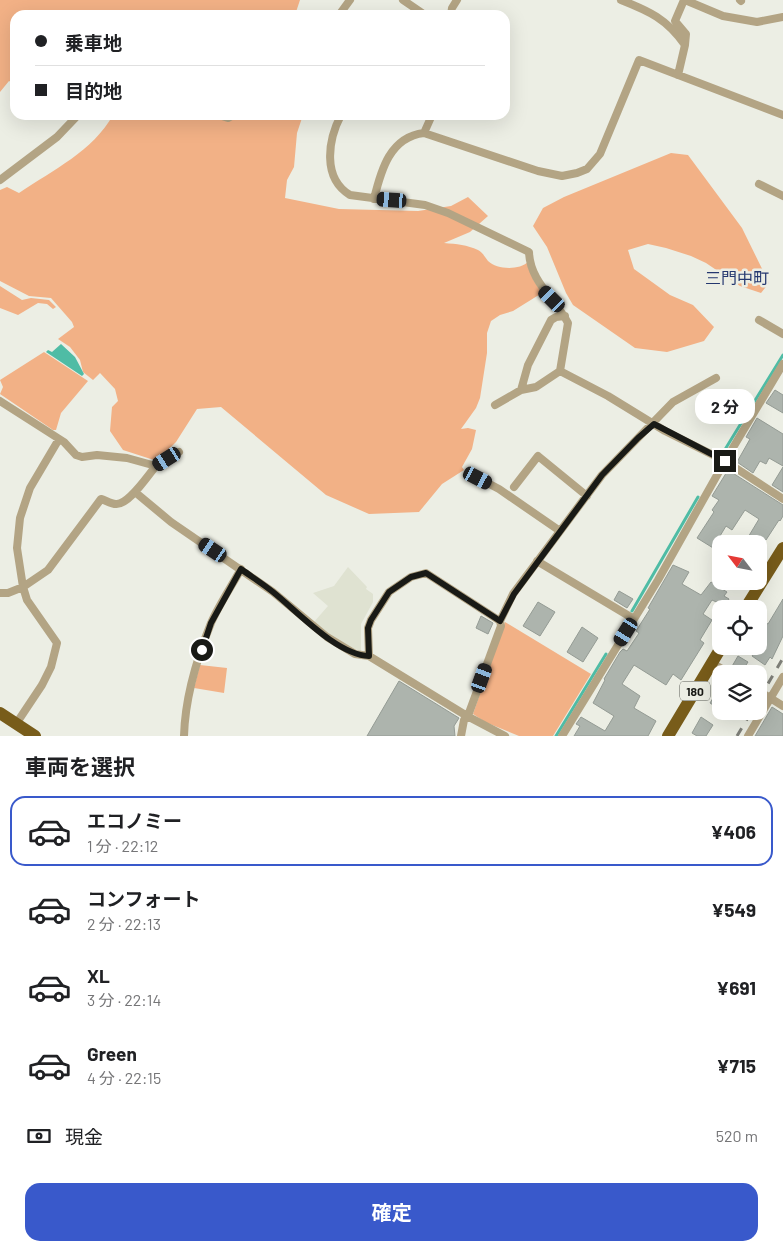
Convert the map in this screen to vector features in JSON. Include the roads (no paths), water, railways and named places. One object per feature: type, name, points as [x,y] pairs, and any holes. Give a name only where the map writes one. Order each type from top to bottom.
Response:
[{"type":"highway","points":[[751,600],[783,548]]},
{"type":"highway","name":"180","points":[[668,736],[717,655]]},
{"type":"highway","points":[[0,713],[30,735]]},
{"type":"street","points":[[403,0],[418,10]]},
{"type":"street","points":[[622,0],[653,13],[679,35],[686,44]]},
{"type":"street","points":[[678,75],[686,44],[686,34],[675,21],[684,0],[723,16],[757,22],[783,17]]},
{"type":"street","points":[[374,199],[380,174],[393,150],[402,140],[413,134],[424,133],[538,171],[562,176],[577,174],[587,168],[600,154],[639,60],[783,115]]},
{"type":"street","points":[[0,180],[57,137],[73,120]]},
{"type":"street","points":[[338,120],[329,151],[331,166],[336,180],[343,191],[350,195],[374,199],[425,204],[529,252],[531,267],[538,282],[564,316],[569,326],[564,340],[560,371],[536,387],[521,390],[495,405]]},
{"type":"street","points":[[424,133],[430,120]]},
{"type":"street","points":[[759,184],[783,196]]},
{"type":"street","points":[[521,390],[528,365],[551,320],[564,316]]},
{"type":"street","points":[[759,320],[783,334]]},
{"type":"street","points":[[562,736],[634,619],[783,364]]},
{"type":"street","points":[[560,371],[608,396],[654,424],[725,461],[783,499]]},
{"type":"street","points":[[461,736],[464,720],[501,626],[500,621],[514,594],[602,475],[674,402],[716,378]]},
{"type":"street","points":[[0,401],[59,439],[76,455],[126,458],[156,466]]},
{"type":"street","points":[[16,724],[42,685],[51,666],[57,643],[27,600],[17,548],[20,518],[30,488],[59,439]]},
{"type":"street","points":[[0,593],[8,594],[23,587],[48,570],[101,498],[116,504],[125,501],[156,466],[179,452]]},
{"type":"street","points":[[514,487],[538,456],[587,496]]},
{"type":"street","points":[[478,478],[499,489],[560,531]]},
{"type":"street","points":[[134,492],[171,522],[273,592],[327,637],[355,654],[369,656],[467,716],[505,736]]},
{"type":"street","points":[[537,562],[634,619]]},
{"type":"street","points":[[184,736],[188,705],[198,663],[211,623],[241,569]]},
{"type":"street","points":[[369,656],[368,628],[371,620],[389,592],[411,577],[426,573],[500,621]]},
{"type":"street","points":[[748,736],[783,677]]},
{"type":"street","points":[[767,696],[783,706]]},
{"type":"waterway","points":[[721,456],[783,355]]},
{"type":"waterway","points":[[632,611],[698,497]]},
{"type":"waterway","points":[[618,636],[625,624]]},
{"type":"waterway","points":[[556,736],[606,654]]},
{"type":"railway","points":[[767,685],[783,658]]},
{"type":"railway","points":[[737,736],[747,720]]},
{"type":"district","name":"三門中町","points":[[737,277]]}]
